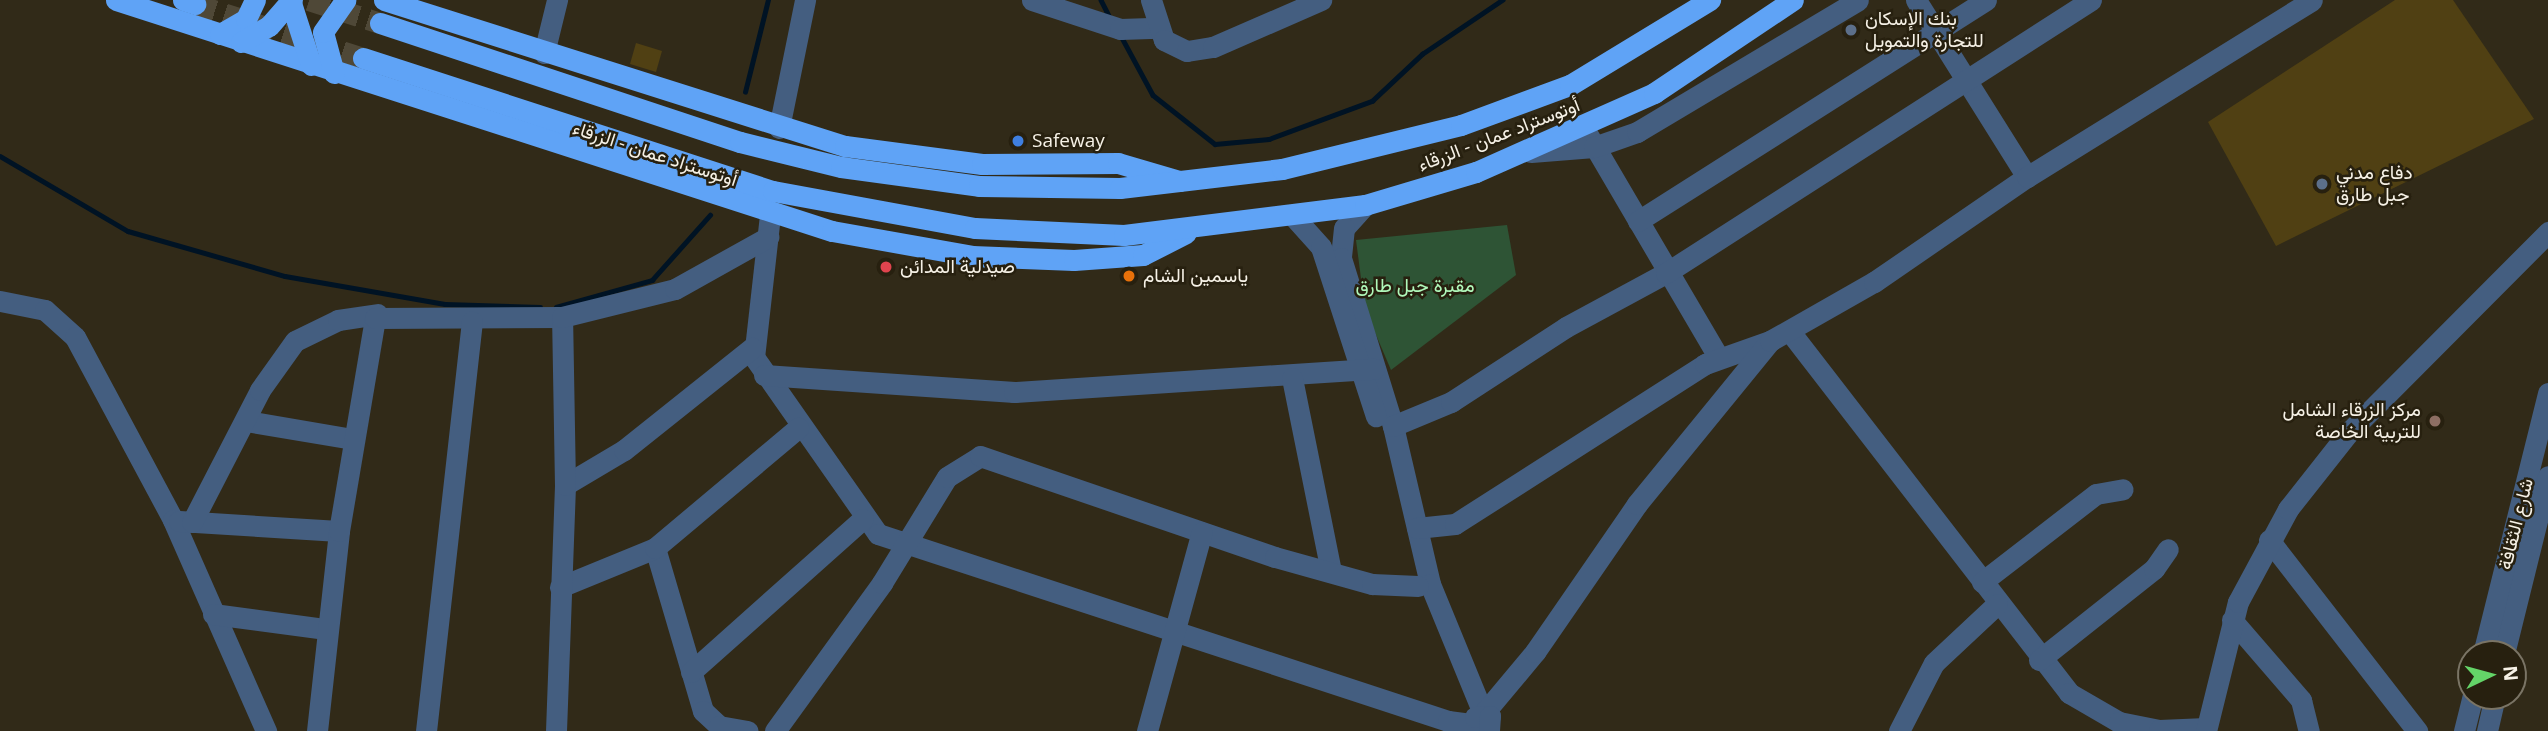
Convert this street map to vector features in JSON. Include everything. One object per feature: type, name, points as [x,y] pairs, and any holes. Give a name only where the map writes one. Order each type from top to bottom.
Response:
[{"type":"highway","name":"أوتوستراد عمان - الزرقاء","points":[[116,0],[770,215],[972,256],[1126,259],[1160,249],[1190,231]]},
{"type":"highway","points":[[220,34],[246,19],[255,0]]},
{"type":"highway","points":[[334,73],[323,32],[345,0]]},
{"type":"highway","name":"أوتوستراد عمان - الزرقاء","points":[[384,0],[779,128],[845,146],[982,164],[1118,163],[1184,184]]},
{"type":"highway","name":"أوتوستراد عمان - الزرقاء","points":[[380,23],[740,142],[841,167],[979,186],[1184,184],[1349,155],[1505,110],[1626,55],[1710,0]]},
{"type":"highway","name":"أوتوستراد عمان - الزرقاء","points":[[363,58],[773,191],[975,228],[1075,235],[1190,231],[1364,205],[1531,152],[1589,138],[1793,0]]},
{"type":"highway","points":[[241,42],[292,1],[311,65]]},
{"type":"highway","points":[[979,186],[982,164]]},
{"type":"highway","points":[[972,256],[975,228]]},
{"type":"street","points":[[544,53],[557,0]]},
{"type":"street","points":[[779,128],[805,0]]},
{"type":"street","points":[[1032,0],[1061,5],[1120,29],[1158,27]]},
{"type":"street","points":[[1151,0],[1158,27],[1170,47],[1201,50],[1321,0]]},
{"type":"street","points":[[1718,357],[1589,138],[1688,105],[1858,0]]},
{"type":"street","points":[[1916,0],[1965,83],[2027,177]]},
{"type":"street","points":[[1638,221],[1986,0]]},
{"type":"street","points":[[1393,426],[1451,402],[1566,327],[1666,272],[2091,0]]},
{"type":"street","points":[[1417,528],[1455,524],[1718,357],[1791,333],[2027,177],[2312,0]]},
{"type":"street","points":[[1364,205],[1344,228],[1341,258],[1366,370],[1418,586],[1482,721]]},
{"type":"street","points":[[770,215],[752,348],[764,375],[798,428],[863,519],[902,547],[1174,630],[1448,721],[1482,721]]},
{"type":"street","points":[[1294,217],[1321,247],[1366,370],[1393,426],[1430,584],[1482,721]]},
{"type":"street","points":[[1791,333],[2039,660],[2102,724],[2159,730],[2206,729],[2232,621],[2269,540],[2333,450],[2538,247],[2548,232]]},
{"type":"street","points":[[183,521],[295,341],[338,320],[378,314],[472,322],[562,317],[675,289],[768,237]]},
{"type":"street","points":[[0,300],[45,310],[75,337],[183,521],[212,614],[266,731]]},
{"type":"street","points":[[317,731],[326,629],[352,439],[378,314]]},
{"type":"street","points":[[556,731],[565,485],[562,317]]},
{"type":"street","points":[[426,731],[472,322]]},
{"type":"street","points":[[1482,721],[1637,504],[1770,341]]},
{"type":"street","points":[[565,485],[624,450],[752,348]]},
{"type":"street","points":[[764,375],[1014,392],[1292,378],[1366,370]]},
{"type":"street","points":[[1292,378],[1331,572]]},
{"type":"street","name":"شارع الثقافة","points":[[2486,640],[2548,393]]},
{"type":"street","points":[[246,421],[352,439]]},
{"type":"street","points":[[560,587],[655,548],[798,428]]},
{"type":"street","points":[[775,731],[947,477],[980,456],[1202,532],[1331,572],[1418,586]]},
{"type":"street","name":"شارع الثقافة","points":[[2507,640],[2548,476]]},
{"type":"street","points":[[1982,582],[2096,494],[2123,489]]},
{"type":"street","points":[[691,672],[863,519]]},
{"type":"street","points":[[183,521],[339,531]]},
{"type":"street","points":[[1152,730],[1174,630],[1202,532]]},
{"type":"street","points":[[2269,540],[2417,731]]},
{"type":"street","points":[[655,548],[691,672],[707,716],[748,731]]},
{"type":"street","points":[[2039,660],[2154,569],[2168,550]]},
{"type":"street","points":[[1899,731],[1934,663],[1997,604]]},
{"type":"street","points":[[212,614],[326,629]]},
{"type":"street","points":[[2232,621],[2301,700],[2309,731]]},
{"type":"street","points":[[2464,731],[2469,710]]},
{"type":"street","points":[[2487,731],[2492,710]]},
{"type":"green space","name":"مقبرة جبل طارق","points":[[1507,225],[1516,275],[1391,370],[1365,309],[1356,240]]},
{"type":"building","name":"دفاع مدني جبل طارق","points":[[2395,0],[2453,0],[2534,119],[2276,246],[2208,122]]},
{"type":"building","points":[[636,43],[662,51],[656,72],[630,64]]},
{"type":"waterway","points":[[745,92],[768,0]]},
{"type":"waterway","points":[[1101,0],[1110,18]]},
{"type":"waterway","points":[[1120,34],[1153,95],[1215,144],[1269,139],[1372,101],[1422,54],[1502,0]]},
{"type":"waterway","points":[[0,156],[128,231],[285,276],[445,304],[540,307]]},
{"type":"waterway","points":[[556,307],[652,280],[710,215]]},
{"type":"tunnel","points":[[309,0],[380,23]]},
{"type":"tunnel","points":[[195,4],[363,58]]},
{"type":"place","name":"بنك الإسكان للتجارة والتمويل","points":[[1851,30]]},
{"type":"place","name":"Safeway","points":[[1018,141]]},
{"type":"place","name":"دفاع مدني جبل طارق","points":[[2322,184]]},
{"type":"place","name":"صيدلية المدائن","points":[[886,267]]},
{"type":"place","name":"ياسمين الشام","points":[[1129,276]]},
{"type":"place","name":"مركز الزرقاء الشامل للتربية الخاصة","points":[[2435,421]]}]
